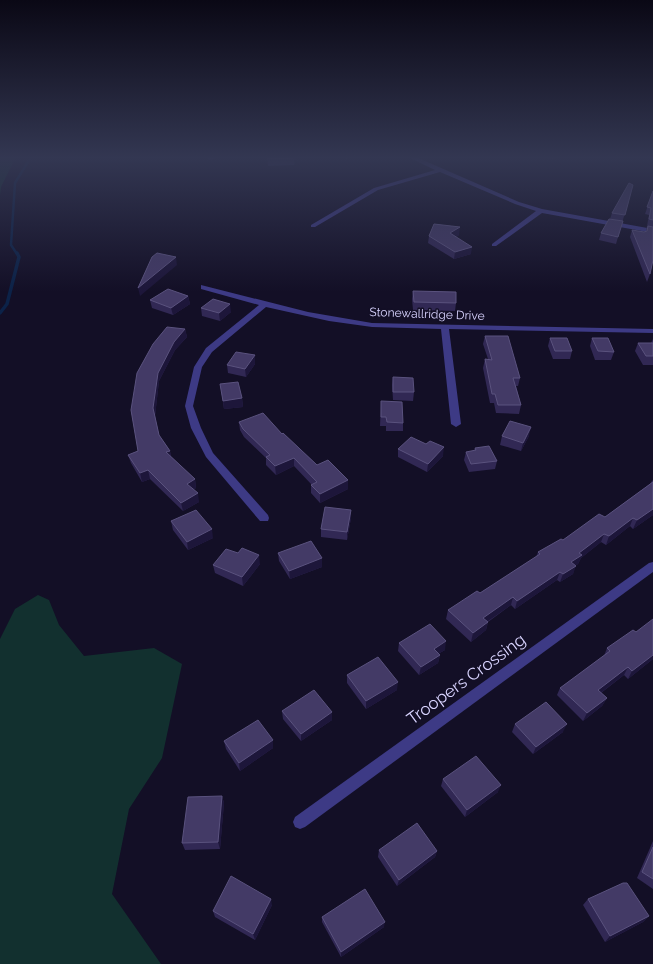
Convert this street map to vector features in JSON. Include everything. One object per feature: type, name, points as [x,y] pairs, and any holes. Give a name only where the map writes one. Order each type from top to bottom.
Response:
[{"type":"street","points":[[313,226],[354,202]]},
{"type":"street","points":[[515,202],[541,211],[653,231]]},
{"type":"street","points":[[494,245],[541,211]]},
{"type":"street","name":"Stonewallridge Drive","points":[[204,288],[263,305],[311,316],[358,324],[445,328],[653,331]]},
{"type":"street","points":[[263,305],[209,350],[198,367],[189,406],[196,428],[209,455],[264,518]]},
{"type":"street","points":[[445,328],[456,424]]},
{"type":"street","name":"Troopers Crossing","points":[[300,822],[653,566]]},
{"type":"green space","points":[[38,595],[49,600],[59,625],[84,656],[154,648],[182,664],[162,758],[129,809],[112,894],[161,964],[0,964],[0,639],[15,609]]},
{"type":"building","points":[[618,202],[628,202],[625,215],[612,213]]},
{"type":"building","points":[[649,202],[653,202],[653,220],[649,219],[651,208],[647,207]]},
{"type":"building","points":[[609,219],[623,221],[618,237],[601,233]]},
{"type":"building","points":[[434,224],[460,227],[450,233],[472,247],[455,252],[429,236]]},
{"type":"building","points":[[648,226],[653,227],[653,260],[650,274],[632,230],[644,232],[647,231]]},
{"type":"building","points":[[157,253],[176,257],[138,288],[152,257]]},
{"type":"building","points":[[168,289],[188,296],[171,308],[150,300]]},
{"type":"building","points":[[413,291],[456,292],[456,303],[414,302]]},
{"type":"building","points":[[213,299],[230,304],[219,313],[201,308]]},
{"type":"building","points":[[167,327],[185,329],[174,342],[158,373],[153,408],[159,435],[170,451],[166,452],[195,479],[187,484],[198,493],[181,503],[148,470],[140,473],[128,455],[138,451],[131,410],[137,373],[153,344]]},
{"type":"building","points":[[485,336],[508,336],[520,378],[513,378],[521,405],[498,405],[495,394],[492,394],[485,359],[492,360]]},
{"type":"building","points":[[550,338],[567,338],[572,351],[555,351]]},
{"type":"building","points":[[592,338],[608,338],[614,352],[598,351]]},
{"type":"building","points":[[638,343],[653,343],[653,356],[646,356]]},
{"type":"building","points":[[236,352],[255,355],[245,369],[227,365]]},
{"type":"building","points":[[393,377],[413,378],[414,392],[393,392]]},
{"type":"building","points":[[238,382],[242,398],[223,401],[220,384]]},
{"type":"building","points":[[381,401],[402,402],[403,423],[387,422],[386,417],[381,417]]},
{"type":"building","points":[[263,413],[282,434],[283,433],[317,465],[328,460],[348,480],[320,494],[311,485],[317,482],[294,458],[275,466],[266,457],[270,455],[243,429],[239,422]]},
{"type":"building","points":[[510,421],[531,427],[523,443],[502,436]]},
{"type":"building","points":[[411,437],[426,444],[430,441],[444,447],[428,464],[398,449]]},
{"type":"building","points":[[489,446],[497,461],[471,464],[466,452],[476,450],[475,448]]},
{"type":"building","points":[[653,482],[653,509],[637,520],[633,518],[609,536],[604,534],[579,553],[582,555],[571,562],[576,566],[563,574],[560,572],[517,601],[513,597],[483,618],[488,622],[473,633],[448,610],[477,591],[480,593],[540,554],[538,552],[561,539],[563,540],[599,514],[605,517]]},
{"type":"building","points":[[325,507],[351,510],[347,532],[321,529]]},
{"type":"building","points":[[196,510],[212,529],[187,542],[171,521]]},
{"type":"building","points":[[311,541],[322,558],[289,571],[278,553]]},
{"type":"building","points":[[242,548],[259,555],[242,577],[213,565],[226,549],[238,553]]},
{"type":"building","points":[[653,619],[653,655],[632,671],[628,667],[598,690],[607,698],[587,713],[560,688],[610,651],[607,648],[633,630],[636,632]]},
{"type":"building","points":[[430,624],[446,641],[434,649],[440,655],[421,667],[399,643]]},
{"type":"building","points":[[378,657],[398,682],[366,701],[347,675]]},
{"type":"building","points":[[314,690],[332,712],[301,734],[282,711]]},
{"type":"building","points":[[546,702],[567,724],[536,747],[515,724]]},
{"type":"building","points":[[258,720],[273,740],[239,763],[224,741]]},
{"type":"building","points":[[476,756],[501,785],[467,810],[443,779]]},
{"type":"building","points":[[222,796],[218,842],[182,843],[188,797]]},
{"type":"building","points":[[417,823],[437,851],[399,880],[379,850]]},
{"type":"building","points":[[653,847],[653,879],[642,872]]},
{"type":"building","points":[[231,876],[271,899],[253,934],[213,911]]},
{"type":"building","points":[[623,883],[627,883],[649,916],[610,936],[588,899]]},
{"type":"building","points":[[365,889],[385,922],[341,952],[322,917]]},
{"type":"waterway","points":[[14,202],[11,245],[17,254]]},
{"type":"waterway","points":[[0,313],[7,304],[19,257],[17,253]]}]
